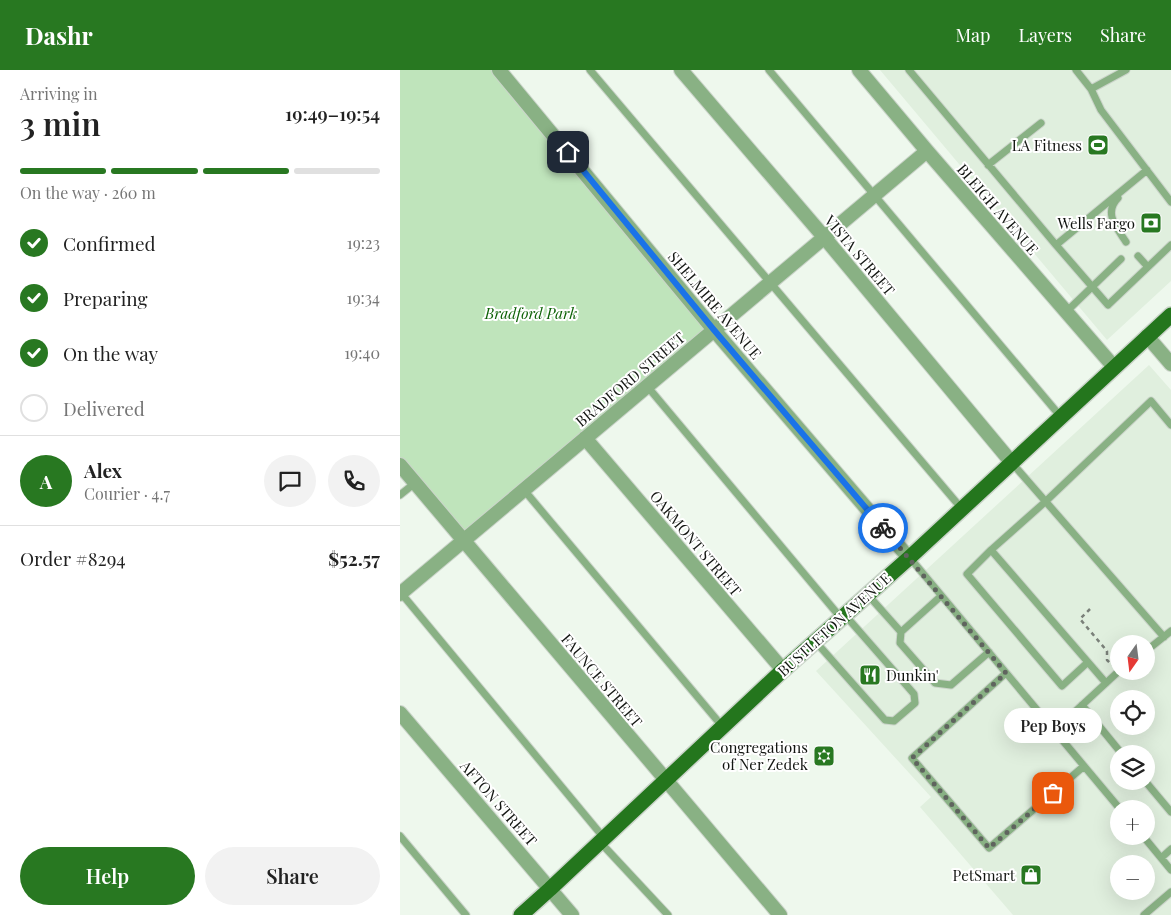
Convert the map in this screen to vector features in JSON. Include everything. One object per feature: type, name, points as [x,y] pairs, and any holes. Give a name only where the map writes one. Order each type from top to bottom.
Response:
[{"type":"main road","name":"BUSTLETON AVENUE","points":[[521,915],[722,726],[1012,464],[1171,315]]},
{"type":"street","name":"VISTA STREET","points":[[681,70],[824,237],[1012,464]]},
{"type":"street","name":"BLEIGH AVENUE","points":[[859,70],[1114,367]]},
{"type":"street","name":"SHELMIRE AVENUE","points":[[508,73],[714,330],[909,558]]},
{"type":"street","name":"BRADFORD STREET","points":[[400,593],[927,151]]},
{"type":"street","points":[[1148,336],[1171,364]]},
{"type":"street","name":"OAKMONT STREET","points":[[585,438],[783,670]]},
{"type":"street","name":"FAUNCE STREET","points":[[400,465],[780,915]]},
{"type":"street","name":"AFTON STREET","points":[[400,713],[572,915]]},
{"type":"lane","points":[[590,70],[962,509]]},
{"type":"lane","points":[[769,70],[1061,417]]},
{"type":"lane","points":[[909,70],[1108,305],[1171,245]]},
{"type":"lane","points":[[1076,70],[1091,89],[1101,110],[1171,202]]},
{"type":"lane","points":[[1091,89],[1126,70]]},
{"type":"lane","points":[[988,165],[1041,122]]},
{"type":"lane","points":[[1056,245],[1148,171]]},
{"type":"lane","points":[[1126,242],[1112,219],[1111,210],[1116,200],[1148,171]]},
{"type":"lane","points":[[1138,256],[1148,267]]},
{"type":"lane","points":[[1066,312],[1121,259]]},
{"type":"lane","points":[[647,386],[843,616],[914,694],[915,703],[894,721],[885,720],[815,641]]},
{"type":"lane","points":[[1088,662],[1062,686],[967,574],[1151,401],[1171,425]]},
{"type":"lane","points":[[1012,464],[1164,637]]},
{"type":"lane","points":[[400,495],[415,483]]},
{"type":"lane","points":[[524,490],[722,726]]},
{"type":"lane","points":[[991,550],[1106,683]]},
{"type":"lane","points":[[909,558],[1112,800]]},
{"type":"lane","points":[[400,593],[601,840],[668,915]]},
{"type":"lane","points":[[868,595],[901,632]]},
{"type":"lane","points":[[941,596],[901,632],[900,642],[935,683],[951,685],[989,652]]},
{"type":"lane","points":[[1155,644],[1171,631]]},
{"type":"lane","points":[[1006,673],[912,758],[989,848],[1084,766]]},
{"type":"lane","points":[[1054,731],[1110,679]]},
{"type":"lane","points":[[1082,706],[1114,745]]},
{"type":"lane","points":[[1153,790],[1171,812]]},
{"type":"lane","points":[[400,836],[466,915]]},
{"type":"lane","points":[[1150,845],[1171,870]]},
{"type":"lane","points":[[1161,858],[1171,849]]},
{"type":"lane","points":[[1144,915],[1171,892]]},
{"type":"path","points":[[1090,609],[1080,619],[1107,651],[1107,660],[1110,663]]},
{"type":"shaded area","points":[[880,70],[1171,70],[1171,281],[1107,340]]},
{"type":"shaded area","points":[[1149,365],[1171,390],[1171,915],[1013,915],[920,807],[931,797],[816,671]]},
{"type":"green space","name":"Bradford Park","points":[[400,70],[499,70],[714,330],[464,540],[400,465]]},
{"type":"way so far","points":[[883,528],[1006,673],[912,758],[989,848],[1053,793]]},
{"type":"place","name":"LA Fitness","points":[[1098,145]]},
{"type":"place","name":"Wells Fargo","points":[[1151,223]]},
{"type":"place","name":"Dunkin'","points":[[870,675]]},
{"type":"place","name":"Congregations of Ner Zedek","points":[[824,756]]},
{"type":"place","name":"Pep Boys","points":[[1053,793]]},
{"type":"place","name":"PetSmart","points":[[1031,875]]},
{"type":"route","points":[[568,152],[714,330],[883,528]]}]
